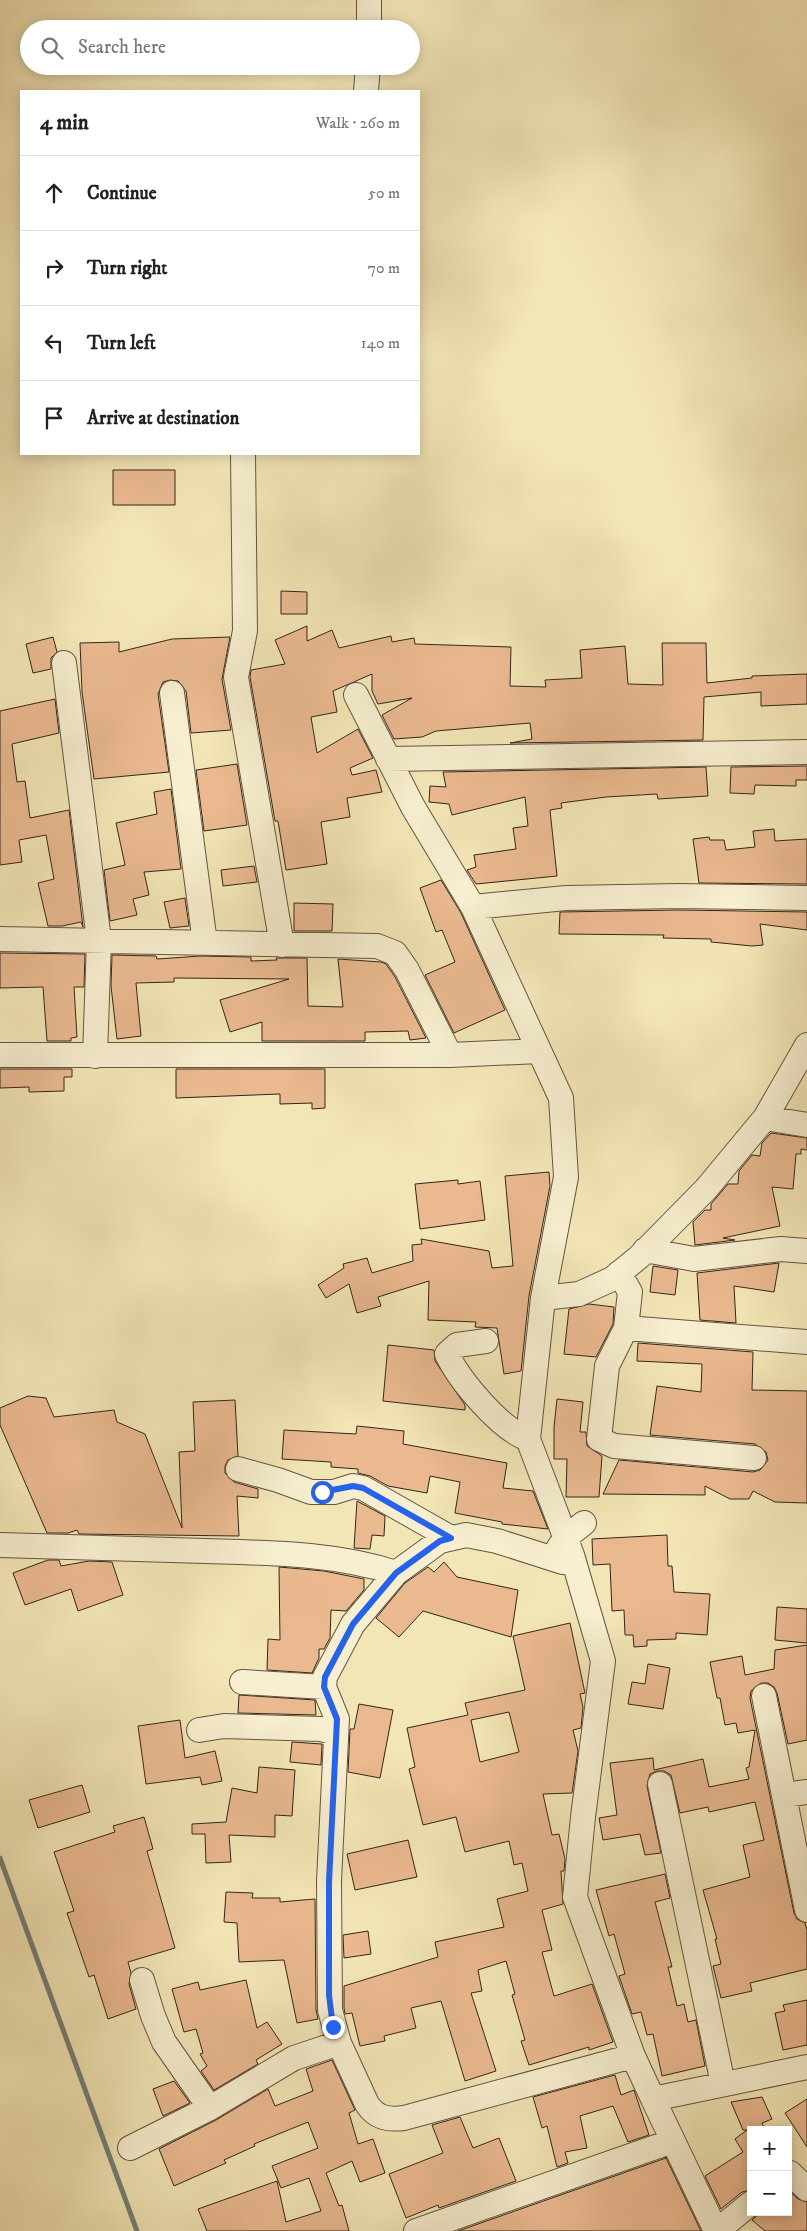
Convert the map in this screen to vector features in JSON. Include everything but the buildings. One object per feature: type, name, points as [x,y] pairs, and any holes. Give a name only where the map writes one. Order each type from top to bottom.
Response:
[{"type":"street","points":[[369,0],[369,20]]},
{"type":"street","points":[[366,90],[367,75]]},
{"type":"street","points":[[243,455],[245,631],[236,676],[282,945]]},
{"type":"street","points":[[64,663],[99,940],[95,1056]]},
{"type":"street","points":[[172,693],[205,943]]},
{"type":"street","points":[[356,694],[413,807],[473,907],[560,1098],[566,1177],[543,1298],[528,1439],[565,1538],[563,1560],[603,1661],[575,1898],[633,2056],[717,2231],[747,2205]]},
{"type":"street","points":[[388,759],[807,752]]},
{"type":"street","points":[[473,907],[575,898],[679,896],[807,898]]},
{"type":"street","points":[[0,939],[377,946],[395,953],[407,970],[450,1055]]},
{"type":"street","points":[[543,1298],[579,1294],[612,1279],[645,1250],[706,1189],[765,1118],[807,1045]]},
{"type":"street","points":[[0,1054],[95,1056],[450,1055],[539,1051]]},
{"type":"street","points":[[765,1118],[807,1125]]},
{"type":"street","points":[[645,1250],[694,1260],[781,1249],[807,1251]]},
{"type":"street","points":[[620,1273],[630,1292],[626,1328],[607,1366],[599,1440],[614,1446],[754,1458]]},
{"type":"street","points":[[626,1328],[807,1342]]},
{"type":"street","points":[[486,1341],[458,1345],[447,1354],[455,1370],[505,1426],[516,1435],[528,1439]]},
{"type":"street","points":[[238,1468],[310,1492],[334,1492],[353,1486],[363,1488],[451,1538]]},
{"type":"street","points":[[565,1538],[584,1522]]},
{"type":"street","points":[[563,1560],[490,1539],[466,1535],[440,1541],[396,1573],[353,1624],[325,1677],[324,1687],[337,1719],[329,1882],[330,2010],[339,2043],[372,2112],[394,2120],[633,2056]]},
{"type":"street","points":[[0,1545],[284,1554],[340,1559],[367,1564],[396,1573]]},
{"type":"street","points":[[242,1682],[324,1687]]},
{"type":"street","points":[[764,1696],[796,1794],[807,1910]]},
{"type":"street","points":[[199,1730],[224,1726],[321,1729],[335,1733]]},
{"type":"street","points":[[660,1784],[723,2084]]},
{"type":"street","points":[[142,1980],[155,2023],[164,2042],[210,2108]]},
{"type":"street","points":[[130,2148],[210,2108],[294,2058],[339,2043]]},
{"type":"street","points":[[653,2099],[807,2067]]},
{"type":"street","points":[[416,2231],[673,2141]]},
{"type":"street","points":[[795,2170],[807,2189]]},
{"type":"waterway","points":[[0,1858],[137,2231]]},
{"type":"route","points":[[322,1492],[334,1492],[353,1486],[363,1488],[451,1538],[440,1541],[419,1554],[396,1573],[353,1624],[325,1677],[324,1687],[337,1719],[329,1882],[329,1995],[333,2027]]}]
